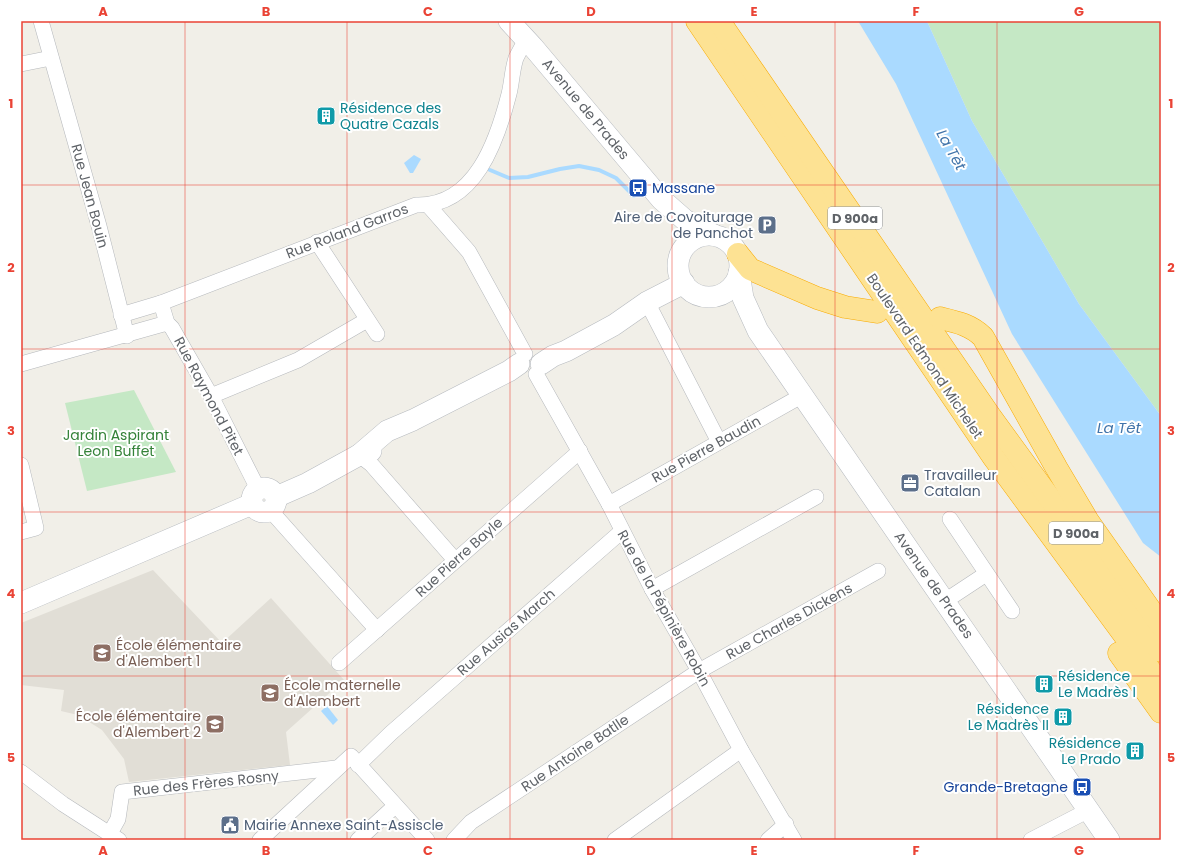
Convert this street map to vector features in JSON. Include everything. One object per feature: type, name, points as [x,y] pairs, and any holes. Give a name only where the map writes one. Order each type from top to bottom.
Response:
[{"type":"highway","name":"Boulevard Edmond Michelet","points":[[697,21],[994,458],[1161,685]]},
{"type":"highway","name":"Boulevard Edmond Michelet","points":[[719,21],[990,416],[1065,516],[1161,651]]},
{"type":"highway","points":[[738,263],[817,298],[846,307],[877,312]]},
{"type":"highway","points":[[940,318],[958,322],[975,329],[983,337],[1088,521],[1161,625]]},
{"type":"highway","points":[[994,458],[1011,502],[1161,712]]},
{"type":"highway","points":[[1065,516],[1088,521]]},
{"type":"main road","name":"Avenue de Prades","points":[[509,21],[526,39],[661,199],[685,220],[714,235]]},
{"type":"main road","name":"Avenue de Prades","points":[[661,199],[684,248]]},
{"type":"main road","points":[[714,235],[727,241],[738,263],[730,288],[714,296],[697,294],[684,284],[679,268],[681,255],[684,248],[697,238],[714,235]]},
{"type":"main road","name":"Avenue de Prades","points":[[738,263],[743,298],[758,331],[1109,840]]},
{"type":"main road","points":[[21,603],[139,552],[170,549],[264,500],[284,483],[330,470],[359,455],[386,431],[414,420],[456,398],[491,390],[561,344],[591,337],[614,325],[647,302],[684,284]]},
{"type":"main road","name":"Avenue de Prades","points":[[714,296],[758,331]]},
{"type":"street","name":"Rue Jean Bouin","points":[[41,21],[99,226],[127,336]]},
{"type":"street","name":"Rue Roland Garros","points":[[121,315],[161,303],[416,205],[428,205],[445,201],[458,194],[477,172],[493,145],[509,94],[516,58],[526,39]]},
{"type":"street","points":[[21,64],[51,58]]},
{"type":"street","name":"Rue de la Pépinière Robin","points":[[428,205],[469,252],[609,504],[652,589],[699,671],[741,750],[786,824],[794,840]]},
{"type":"street","points":[[317,242],[377,334]]},
{"type":"street","points":[[647,302],[718,442]]},
{"type":"street","name":"Rue Raymond Pitet","points":[[161,303],[167,323],[172,328],[211,396],[264,500],[377,630]]},
{"type":"street","points":[[211,396],[298,360],[367,320]]},
{"type":"street","points":[[21,364],[127,336],[167,323]]},
{"type":"street","name":"Rue Pierre Baudin","points":[[609,504],[803,395]]},
{"type":"street","name":"Rue Pierre Bayle","points":[[339,662],[580,451]]},
{"type":"street","points":[[359,455],[371,464],[455,560]]},
{"type":"street","points":[[21,466],[36,528],[21,532]]},
{"type":"street","points":[[652,589],[816,496]]},
{"type":"street","points":[[950,519],[1012,611]]},
{"type":"street","name":"Rue Ausias March","points":[[358,765],[391,733],[622,531]]},
{"type":"street","name":"Rue Charles Dickens","points":[[699,671],[878,571]]},
{"type":"street","points":[[945,601],[986,574]]},
{"type":"street","name":"Rue Antoine Batlle","points":[[454,840],[471,822],[699,671]]},
{"type":"street","points":[[615,840],[741,750]]},
{"type":"street","points":[[260,840],[336,768],[351,756],[427,840]]},
{"type":"street","name":"Rue des Frères Rosny","points":[[114,838],[122,792],[336,768]]},
{"type":"street","points":[[21,772],[63,804],[114,838]]},
{"type":"street","points":[[358,840],[395,806]]},
{"type":"street","points":[[1031,840],[1089,810]]},
{"type":"street","points":[[768,840],[786,824]]},
{"type":"shaded area","points":[[153,570],[222,643],[271,598],[344,680],[286,732],[290,765],[129,782],[124,759],[102,730],[78,715],[61,711],[64,690],[21,685],[21,623]]},
{"type":"green space","points":[[927,21],[1161,21],[1161,416],[1079,304],[972,121]]},
{"type":"green space","name":"Jardin Aspirant Leon Buffet","points":[[134,390],[176,472],[87,491],[65,403]]},
{"type":"water","name":"La Têt","points":[[858,21],[927,21],[972,121],[1079,304],[1161,416],[1161,557],[1143,543],[1012,334],[896,84]]},
{"type":"water","points":[[414,155],[421,159],[413,173],[410,173],[404,163]]},
{"type":"water","points":[[327,706],[338,720],[333,725],[321,711]]},
{"type":"waterway","points":[[490,170],[509,178],[528,177],[579,166],[599,170],[616,178],[634,196]]},
{"type":"place","name":"Résidence des Quatre Cazals","points":[[326,116]]},
{"type":"place","name":"Massane","points":[[638,188]]},
{"type":"place","name":"Aire de Covoiturage de Panchot","points":[[767,225]]},
{"type":"place","name":"Travailleur Catalan","points":[[910,483]]},
{"type":"place","name":"École élémentaire d'Alembert 1","points":[[102,653]]},
{"type":"place","name":"Résidence Le Madrès I","points":[[1044,684]]},
{"type":"place","name":"École maternelle d'Alembert","points":[[270,693]]},
{"type":"place","name":"Résidence Le Madrès II","points":[[1063,717]]},
{"type":"place","name":"École élémentaire d'Alembert 2","points":[[215,724]]},
{"type":"place","name":"Résidence Le Prado","points":[[1135,751]]},
{"type":"place","name":"Grande-Bretagne","points":[[1082,787]]},
{"type":"place","name":"Mairie Annexe Saint-Assiscle","points":[[230,825]]}]
